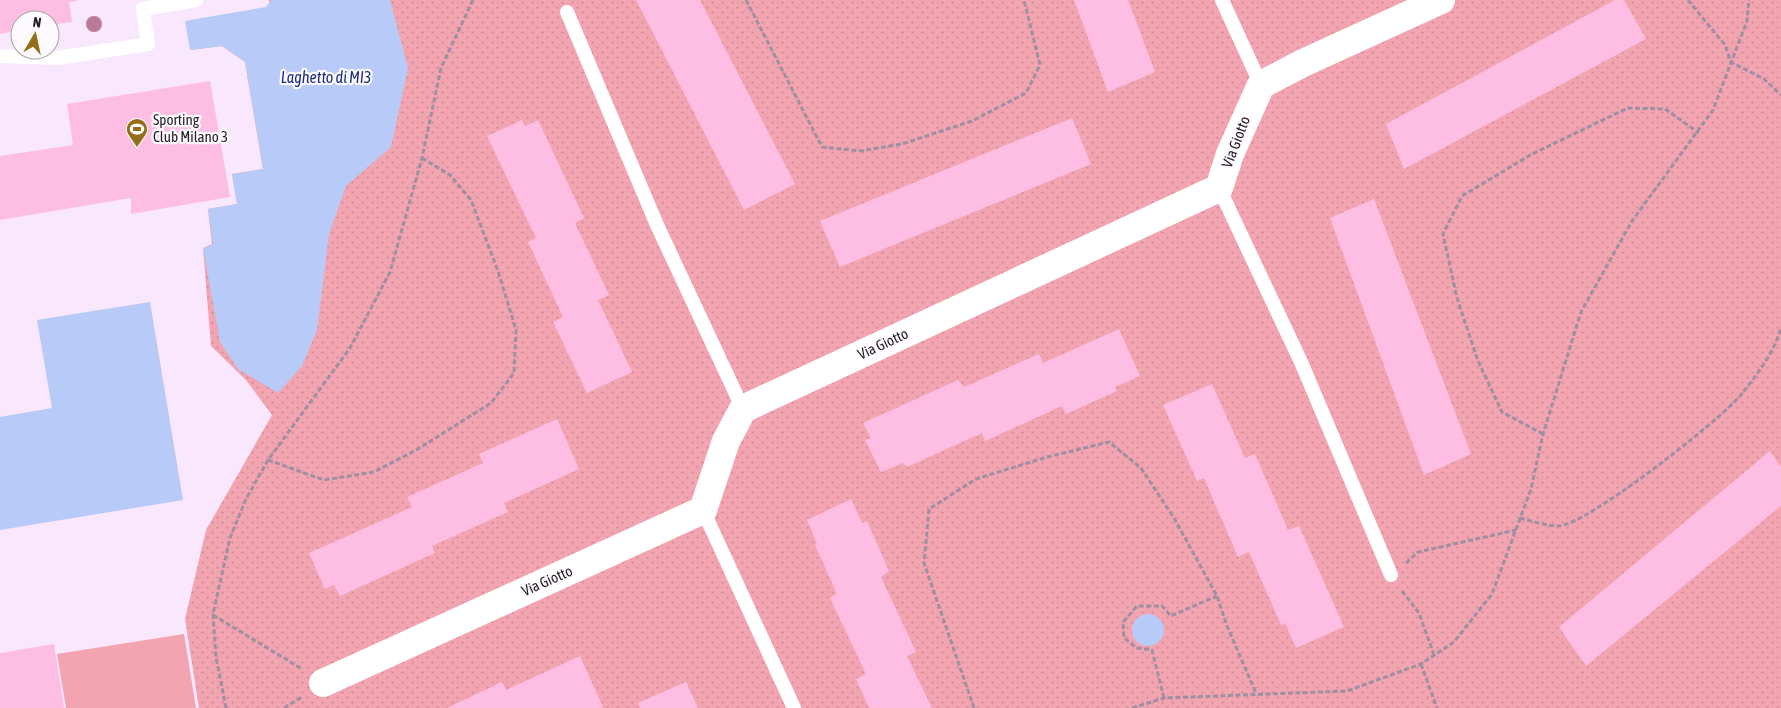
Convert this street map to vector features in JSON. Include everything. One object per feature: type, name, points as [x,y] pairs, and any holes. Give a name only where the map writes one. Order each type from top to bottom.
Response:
[{"type":"street","points":[[1261,85],[1303,63],[1441,0]]},
{"type":"street","name":"Via Giotto","points":[[742,409],[1219,188],[1234,145],[1261,85]]},
{"type":"street","points":[[703,510],[726,441],[742,409]]},
{"type":"street","name":"Via Giotto","points":[[323,683],[703,510]]},
{"type":"lane","points":[[0,56],[58,58],[148,44],[144,9],[196,0]]},
{"type":"lane","points":[[1222,0],[1261,85]]},
{"type":"lane","points":[[567,12],[657,225],[742,409]]},
{"type":"lane","points":[[1219,188],[1301,362],[1391,576]]},
{"type":"lane","points":[[703,510],[794,708]]},
{"type":"path","points":[[226,708],[216,657],[213,614],[230,538],[246,499],[268,460],[350,348],[390,272],[422,158],[441,68],[473,0]]},
{"type":"path","points":[[746,0],[822,147],[861,151],[926,137],[972,121],[1026,93],[1040,65],[1024,0]]},
{"type":"path","points":[[1688,0],[1724,45],[1731,62],[1764,79],[1781,95]]},
{"type":"path","points":[[1132,708],[1164,698],[1347,691],[1421,664],[1454,642],[1492,594],[1531,489],[1543,434],[1580,312],[1632,221],[1699,132],[1713,110],[1747,21],[1750,0]]},
{"type":"path","points":[[1543,434],[1502,412],[1478,361],[1457,298],[1443,234],[1462,196],[1532,154],[1628,108],[1665,109],[1699,132]]},
{"type":"path","points":[[268,460],[324,480],[374,472],[418,449],[491,402],[514,373],[516,330],[498,271],[471,200],[450,175],[422,158]]},
{"type":"path","points":[[1520,518],[1559,526],[1610,502],[1674,453],[1739,397],[1776,345],[1781,328]]},
{"type":"path","points":[[974,708],[924,563],[929,509],[976,479],[1047,457],[1109,442],[1141,468],[1174,518],[1217,596],[1227,626],[1256,693]]},
{"type":"path","points":[[1434,655],[1419,613],[1391,576],[1418,552],[1516,530]]},
{"type":"path","points":[[1164,698],[1152,650],[1137,648],[1124,638],[1123,622],[1137,606],[1162,606],[1171,616],[1217,596]]},
{"type":"path","points":[[213,614],[323,683],[284,708]]},
{"type":"path","points":[[1421,664],[1437,708]]},
{"type":"shaded area","points":[[269,0],[1781,0],[1781,708],[199,708],[185,619],[206,530],[272,415],[246,380],[211,346],[203,248],[212,244],[208,209],[237,204],[232,174],[263,169],[245,62],[222,46],[190,50],[270,9]]},
{"type":"shaded area","points":[[184,634],[196,708],[66,708],[57,654]]},
{"type":"water","name":"Laghetto di MI3","points":[[272,0],[390,0],[408,68],[391,147],[346,186],[329,234],[317,330],[302,366],[278,393],[238,369],[220,342],[203,248],[213,244],[208,209],[237,204],[232,174],[263,169],[245,62],[222,46],[190,50],[185,21],[266,7]]},
{"type":"water","points":[[150,302],[183,500],[0,530],[0,417],[52,408],[37,320]]},
{"type":"water","points":[[1148,614],[1154,615],[1159,619],[1163,624],[1163,636],[1159,641],[1154,645],[1148,646],[1142,645],[1137,641],[1133,636],[1132,630],[1133,624],[1137,619],[1142,615]]},
{"type":"building","points":[[0,0],[77,0],[69,2],[72,22],[60,24],[60,10],[10,10],[10,32],[0,34]]},
{"type":"building","points":[[636,0],[700,0],[795,184],[744,210]]},
{"type":"building","points":[[1074,0],[1128,0],[1155,72],[1108,92]]},
{"type":"building","points":[[1615,0],[1624,0],[1646,39],[1404,169],[1386,124]]},
{"type":"building","name":"Sporting Club Milano 3","points":[[210,81],[230,197],[131,214],[131,198],[0,220],[0,156],[73,145],[67,104]]},
{"type":"building","points":[[1072,118],[1091,164],[840,267],[820,221]]},
{"type":"building","points":[[522,120],[525,126],[538,120],[584,218],[575,223],[609,295],[598,300],[632,372],[587,393],[553,322],[563,317],[528,242],[536,238],[487,136]]},
{"type":"building","points":[[1374,199],[1471,454],[1424,475],[1330,218]]},
{"type":"building","points":[[1119,329],[1140,376],[1115,387],[1117,391],[1066,414],[1062,406],[985,441],[982,433],[907,467],[903,463],[881,472],[865,440],[871,438],[863,423],[958,380],[964,387],[1039,354],[1043,363]]},
{"type":"building","points":[[1212,384],[1245,458],[1255,454],[1288,530],[1299,526],[1344,627],[1296,648],[1285,623],[1281,625],[1249,552],[1238,557],[1204,478],[1197,481],[1163,405]]},
{"type":"building","points":[[557,419],[579,469],[504,503],[508,512],[432,546],[435,553],[340,596],[334,585],[325,589],[309,553],[412,507],[407,497],[483,463],[479,454]]},
{"type":"building","points":[[1770,451],[1781,467],[1781,506],[1586,666],[1559,627]]},
{"type":"building","points":[[851,499],[862,523],[867,521],[889,571],[881,577],[916,652],[907,656],[932,708],[869,708],[856,679],[866,674],[830,598],[837,594],[815,545],[817,544],[807,520]]},
{"type":"building","points":[[54,644],[64,708],[0,708],[0,653]]},
{"type":"building","points":[[580,656],[603,707],[601,708],[447,708],[502,682],[506,690]]},
{"type":"building","points":[[686,682],[698,708],[640,708],[638,703]]},
{"type":"place","name":"Sporting Club Milano 3","points":[[137,148]]}]
